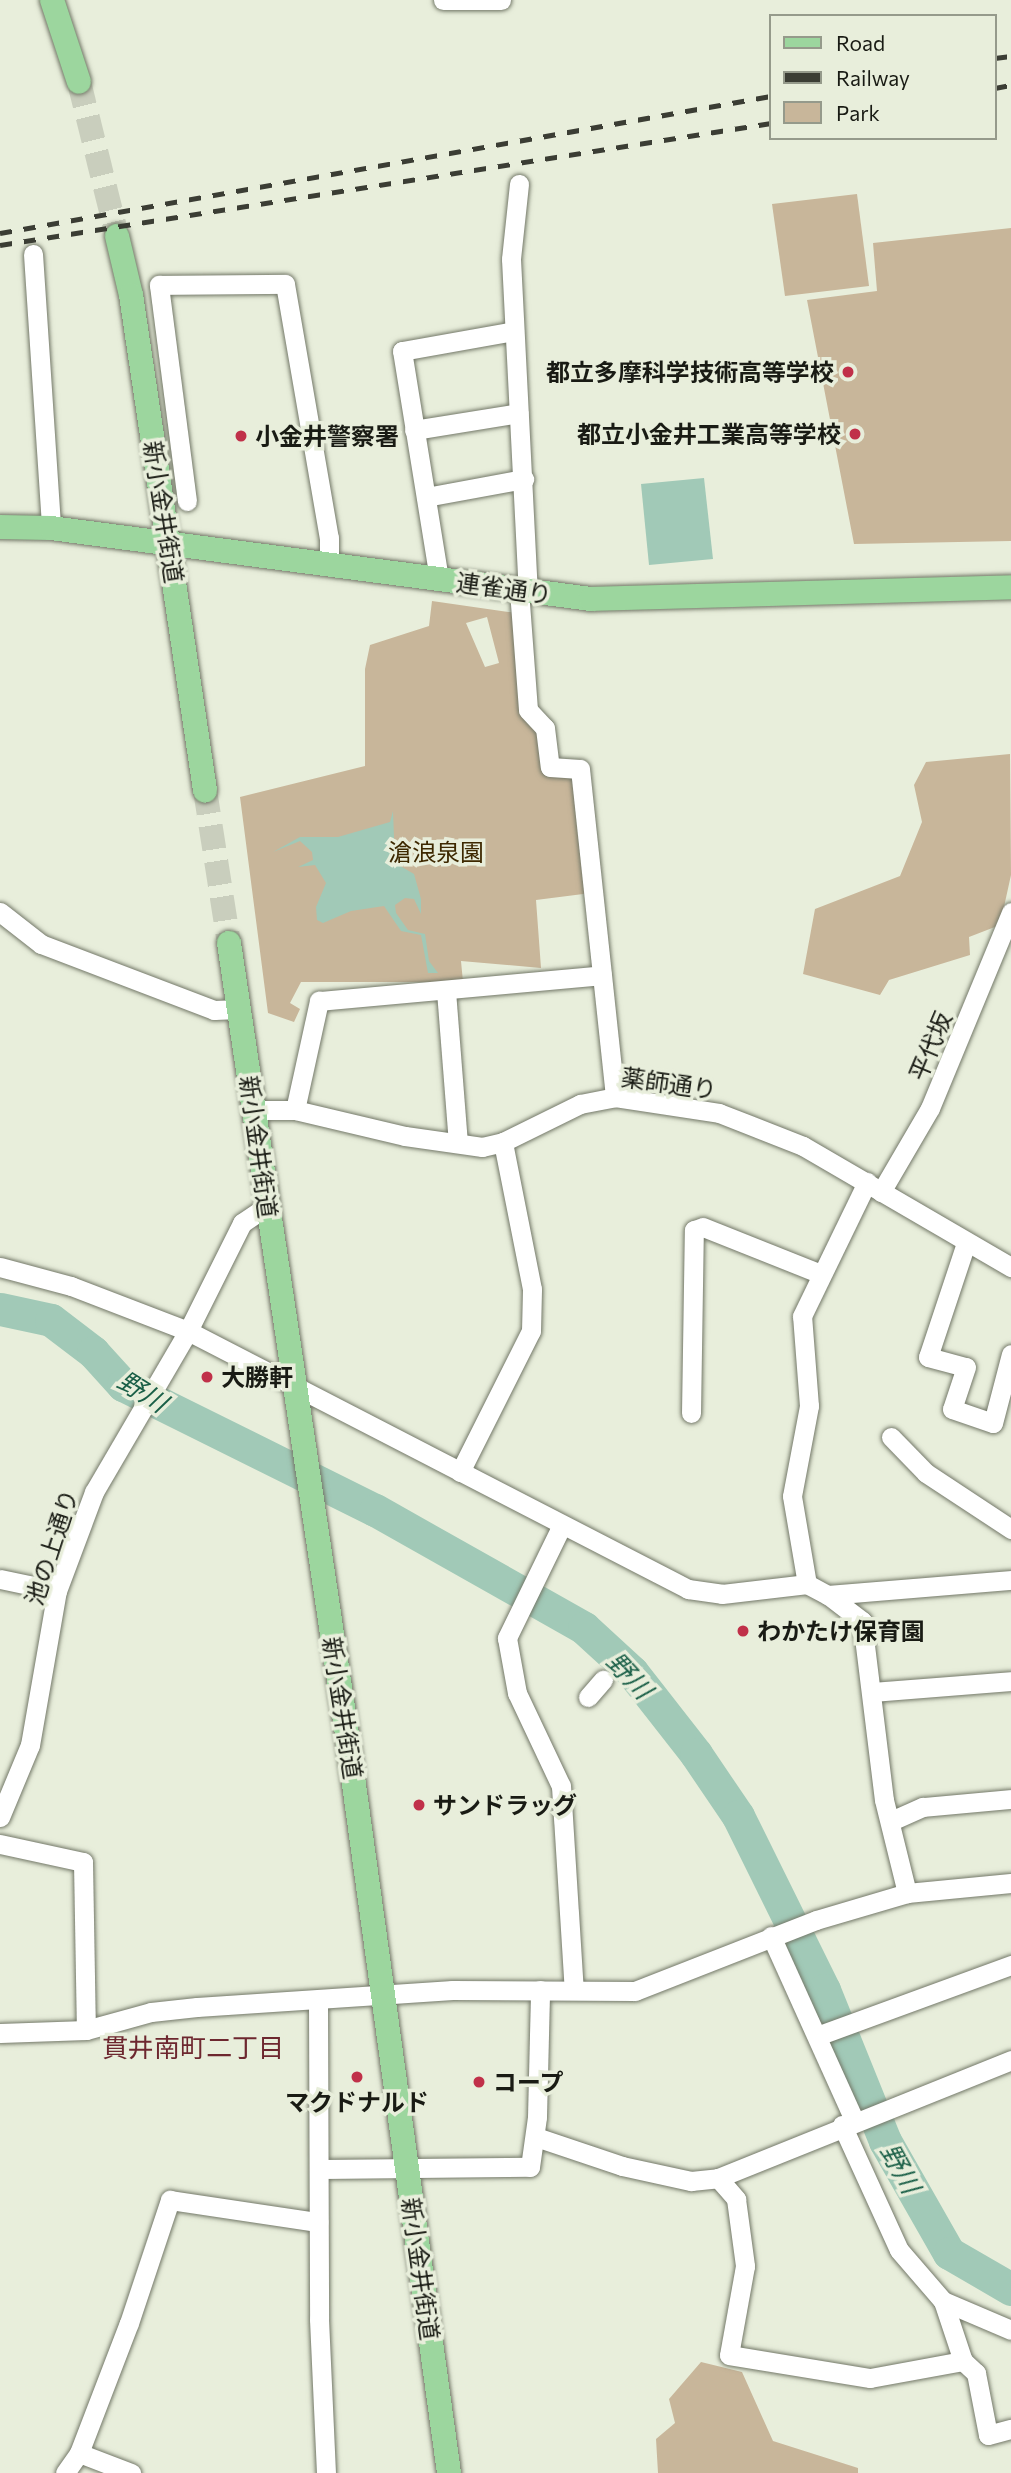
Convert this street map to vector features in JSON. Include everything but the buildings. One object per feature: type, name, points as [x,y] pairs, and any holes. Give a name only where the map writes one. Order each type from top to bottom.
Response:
[{"type":"main road","points":[[52,0],[79,82]]},
{"type":"main road","name":"新小金井街道","points":[[117,236],[131,295],[205,790]]},
{"type":"main road","name":"連雀通り","points":[[0,527],[51,528],[591,599],[1011,587]]},
{"type":"main road","name":"新小金井街道","points":[[229,943],[267,1206],[297,1388],[449,2473]]},
{"type":"street","points":[[443,0],[501,0]]},
{"type":"street","points":[[519,184],[511,259],[524,480],[528,710],[545,728],[550,767],[580,769],[615,1097]]},
{"type":"street","points":[[33,254],[51,528]]},
{"type":"street","points":[[187,501],[159,285],[285,284],[329,538],[329,566]]},
{"type":"street","points":[[439,579],[402,351],[514,331]]},
{"type":"street","points":[[415,430],[519,413]]},
{"type":"street","points":[[426,497],[524,480]]},
{"type":"street","points":[[0,912],[41,944],[214,1010],[240,1009]]},
{"type":"street","name":"平代坂","points":[[807,1584],[792,1496],[809,1406],[802,1316],[821,1274],[874,1187],[930,1108],[1011,912]]},
{"type":"street","points":[[295,1110],[319,1001],[601,975]]},
{"type":"street","points":[[446,991],[458,1143]]},
{"type":"street","name":"薬師通り","points":[[253,1110],[295,1110],[482,1147],[503,1142],[580,1104],[615,1097],[719,1113],[803,1146],[1011,1267]]},
{"type":"street","points":[[460,1472],[531,1331],[532,1289],[503,1142]]},
{"type":"street","points":[[188,1331],[242,1223],[267,1206]]},
{"type":"street","points":[[691,1413],[694,1230],[703,1227],[821,1274]]},
{"type":"street","points":[[966,1243],[929,1357],[966,1367],[952,1409],[993,1423],[1011,1354]]},
{"type":"street","points":[[0,1267],[71,1286],[188,1331],[694,1591],[722,1594],[807,1584],[828,1595],[862,1621],[873,1692],[884,1800],[907,1893]]},
{"type":"street","name":"池の上通り","points":[[0,1817],[7,1778],[30,1745],[57,1591],[94,1492],[132,1420],[188,1331]]},
{"type":"street","points":[[891,1437],[926,1473],[1011,1529]]},
{"type":"street","points":[[562,1525],[508,1638],[517,1693],[561,1786],[573,1990]]},
{"type":"street","points":[[0,1579],[57,1591]]},
{"type":"street","points":[[828,1595],[1011,1580]]},
{"type":"street","points":[[588,1698],[603,1680]]},
{"type":"street","points":[[873,1692],[1011,1681]]},
{"type":"street","points":[[891,1821],[923,1807],[1011,1799]]},
{"type":"street","points":[[0,1843],[83,1862],[86,2030]]},
{"type":"street","points":[[0,2034],[86,2030],[180,2008],[540,1990],[635,1991],[816,1920],[907,1893],[1011,1883]]},
{"type":"street","points":[[772,1936],[820,2035],[899,2250],[943,2301],[964,2361],[976,2373],[988,2435],[1011,2429]]},
{"type":"street","points":[[820,2035],[1011,1965]]},
{"type":"street","points":[[322,2169],[407,2171],[530,2167],[536,2137],[540,1990]]},
{"type":"street","points":[[318,2000],[322,2169],[318,2222],[326,2473]]},
{"type":"street","points":[[536,2137],[622,2166],[691,2181],[718,2178],[897,2102],[1011,2061]]},
{"type":"street","points":[[718,2178],[736,2199],[745,2266],[729,2355],[870,2378],[964,2361]]},
{"type":"street","points":[[65,2473],[79,2453],[129,2323],[170,2200],[318,2222]]},
{"type":"street","points":[[943,2301],[1011,2330]]},
{"type":"street","points":[[79,2453],[131,2473]]},
{"type":"green space","points":[[857,194],[869,286],[785,296],[772,204]]},
{"type":"green space","points":[[1011,228],[1011,541],[854,544],[807,300],[877,291],[873,243]]},
{"type":"green space","name":"滄浪泉園","points":[[432,601],[516,613],[550,767],[580,769],[591,893],[536,900],[541,968],[461,961],[463,982],[301,982],[290,1003],[300,1009],[294,1022],[268,1013],[240,797],[365,766],[365,669],[370,645],[429,626]],"holes":[[[487,617],[499,663],[485,667],[466,623]]]},
{"type":"green space","points":[[1010,754],[1011,875],[1000,925],[969,937],[970,955],[889,980],[880,995],[803,974],[815,909],[900,876],[922,822],[914,785],[926,762]]},
{"type":"green space","points":[[701,2362],[742,2372],[773,2441],[858,2468],[858,2473],[658,2473],[656,2439],[675,2423],[669,2399]]},
{"type":"shaded area","points":[[704,478],[713,559],[649,565],[641,484]]},
{"type":"shaded area","points":[[393,811],[395,863],[414,874],[421,899],[421,914],[414,899],[405,898],[395,905],[396,913],[408,930],[425,934],[429,961],[438,973],[428,973],[421,935],[401,931],[384,906],[351,911],[323,923],[317,920],[316,907],[326,883],[315,865],[298,867],[313,860],[312,852],[300,841],[273,852],[300,837],[338,837],[390,822]]},
{"type":"waterway","name":"野川","points":[[0,1309],[51,1320],[93,1352],[123,1385],[375,1510],[584,1628],[632,1672],[696,1754],[738,1816],[824,1990],[885,2141],[949,2253],[1011,2289]]},
{"type":"tunnel","points":[[79,82],[117,236]]},
{"type":"tunnel","points":[[205,790],[229,943]]},
{"type":"railway","points":[[997,58],[1011,56]]},
{"type":"railway","points":[[997,88],[1011,85]]},
{"type":"railway","points":[[0,233],[769,96]]},
{"type":"railway","points":[[0,245],[769,123]]},
{"type":"place","name":"都立多摩科学技術高等学校","points":[[848,372]]},
{"type":"place","name":"都立小金井工業高等学校","points":[[855,434]]},
{"type":"place","name":"小金井警察署","points":[[241,436]]},
{"type":"place","name":"大勝軒","points":[[207,1377]]},
{"type":"place","name":"わかたけ保育園","points":[[743,1631]]},
{"type":"place","name":"サンドラッグ","points":[[419,1805]]},
{"type":"place","name":"マクドナルド","points":[[357,2077]]},
{"type":"place","name":"コープ","points":[[479,2082]]},
{"type":"district","name":"貫井南町二丁目","points":[[193,2047]]}]
